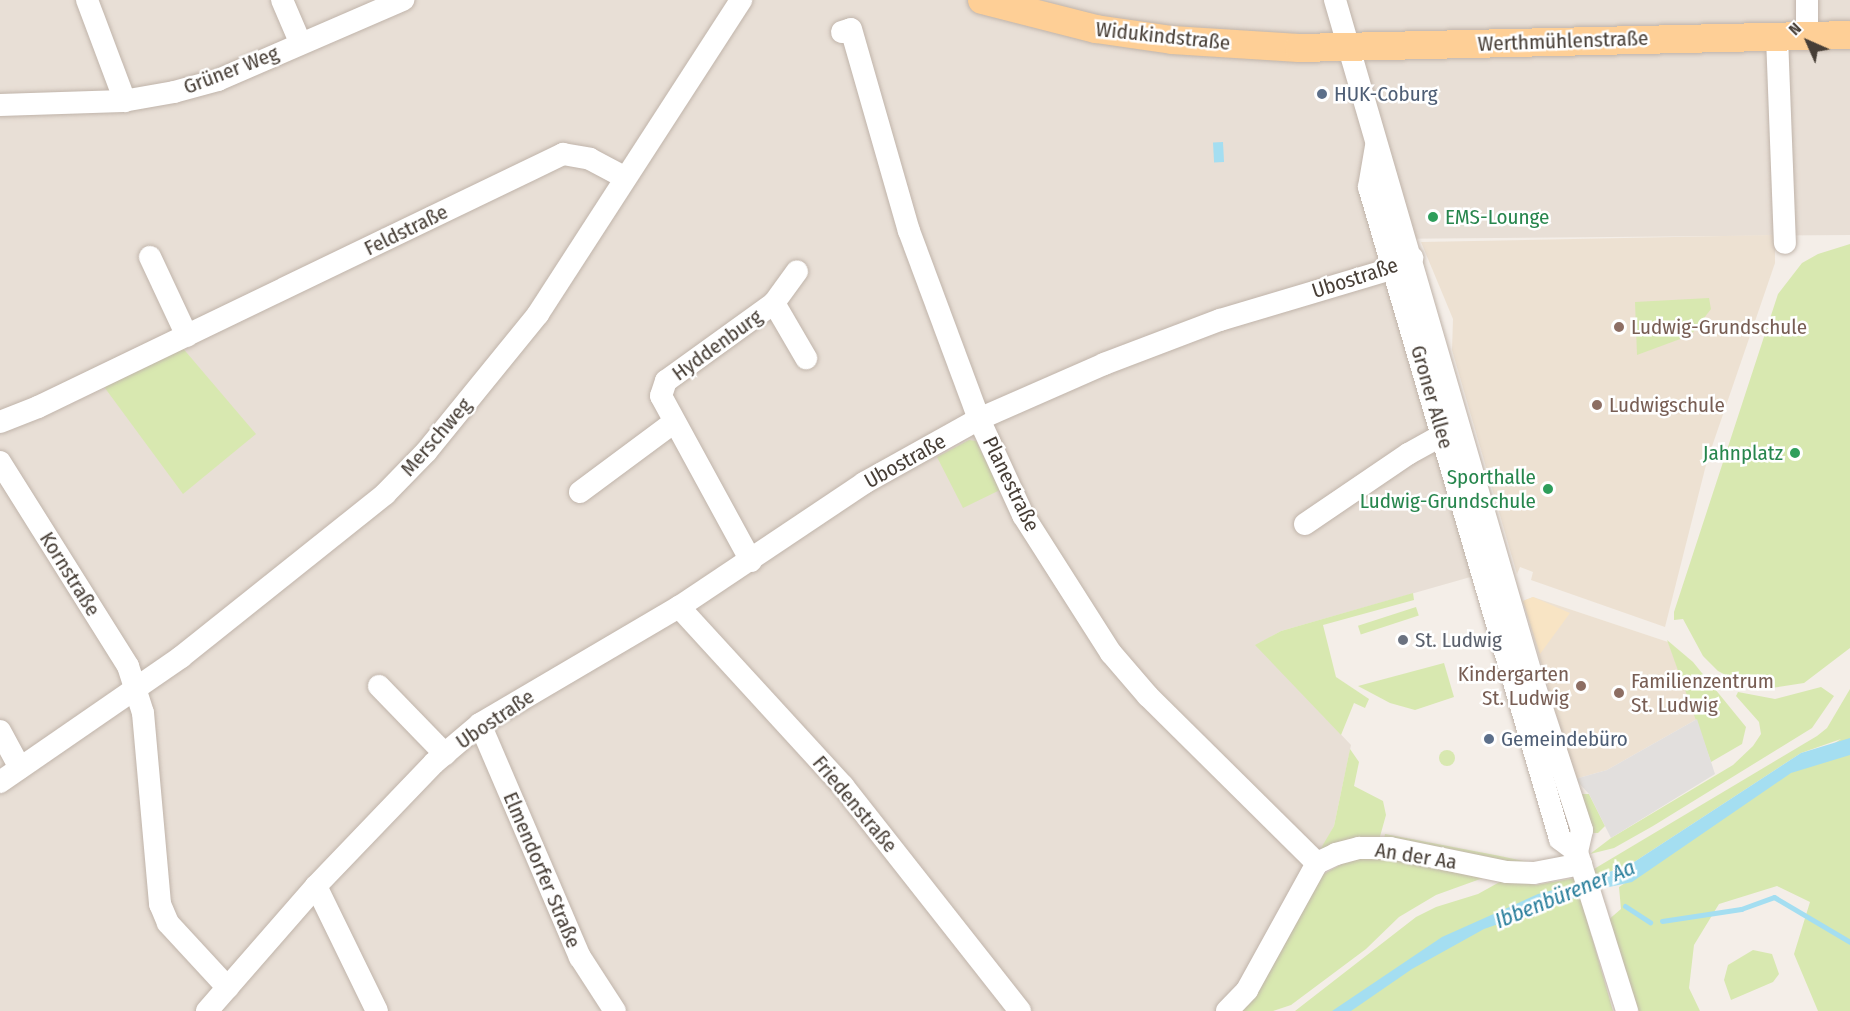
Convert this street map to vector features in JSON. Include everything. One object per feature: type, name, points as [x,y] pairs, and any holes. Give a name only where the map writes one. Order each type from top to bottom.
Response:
[{"type":"main road","name":"Widukindstraße","points":[[982,0],[1096,29],[1172,40],[1348,49]]},
{"type":"main road","name":"Werthmühlenstraße","points":[[1348,49],[1563,39],[1850,35]]},
{"type":"street","points":[[87,0],[125,101]]},
{"type":"street","name":"Grüner Weg","points":[[282,0],[300,42]]},
{"type":"street","name":"Grüner Weg","points":[[0,105],[125,101],[218,80],[300,42],[403,0]]},
{"type":"street","name":"Merschweg","points":[[0,782],[137,688],[385,494],[426,452],[538,314],[741,0]]},
{"type":"street","name":"Groner Allee","points":[[1335,0],[1376,141],[1403,263],[1451,430],[1560,839],[1581,862],[1627,1011]]},
{"type":"street","points":[[1807,0],[1807,36]]},
{"type":"street","name":"Planestraße","points":[[842,32],[850,29],[909,231],[979,419],[1023,515],[1111,653],[1148,696],[1317,864]]},
{"type":"street","points":[[1777,37],[1785,243]]},
{"type":"street","name":"Feldstraße","points":[[0,422],[187,336],[563,154],[590,159],[625,178]]},
{"type":"street","points":[[150,257],[187,336]]},
{"type":"street","name":"Ubostraße","points":[[207,1011],[316,886],[445,754],[480,724],[680,607],[864,483],[979,419],[1104,364],[1220,320],[1403,263]]},
{"type":"street","name":"Hyddenburg","points":[[751,561],[673,423],[661,396],[666,381],[774,303],[797,271]]},
{"type":"street","name":"Hyddenburg","points":[[774,303],[806,358]]},
{"type":"street","points":[[580,492],[673,423]]},
{"type":"street","points":[[1305,524],[1451,430]]},
{"type":"street","name":"Kornstraße","points":[[0,462],[128,666],[137,688]]},
{"type":"street","name":"Friedenstraße","points":[[680,607],[843,786],[1020,1011]]},
{"type":"street","name":"Ubostraße","points":[[379,686],[445,754]]},
{"type":"street","points":[[137,688],[143,713],[160,904],[168,923],[228,988]]},
{"type":"street","name":"Elmendorfer Straße","points":[[480,724],[580,957],[615,1011]]},
{"type":"street","points":[[0,731],[20,768]]},
{"type":"street","name":"An der Aa","points":[[1317,864],[1359,848],[1390,848],[1507,872],[1555,871],[1581,862]]},
{"type":"street","points":[[1227,1011],[1247,990],[1317,864]]},
{"type":"street","points":[[316,886],[377,1011]]},
{"type":"shaded area","points":[[0,0],[1850,0],[1850,235],[1377,239],[1474,576],[1281,631],[1256,645],[1351,745],[1334,826],[1237,1011],[0,1011]]},
{"type":"shaded area","name":"Ludwigschule","points":[[1775,235],[1775,263],[1707,461],[1665,627],[1531,580],[1533,572],[1520,567],[1517,574],[1452,350],[1453,319],[1421,242]]},
{"type":"shaded area","name":"Familienzentrum St. Ludwig","points":[[1533,597],[1668,642],[1697,719],[1607,770],[1575,779],[1523,601]]},
{"type":"shaded area","points":[[1697,719],[1715,774],[1611,838],[1589,794],[1575,779],[1607,770]]},
{"type":"green space","points":[[1850,244],[1850,648],[1804,683],[1766,689],[1741,683],[1718,671],[1703,656],[1683,619],[1674,620],[1674,612],[1778,294],[1802,263],[1818,254]]},
{"type":"green space","points":[[1709,298],[1711,309],[1691,335],[1637,355],[1635,302]]},
{"type":"green space","points":[[181,346],[256,434],[183,494],[102,384]]},
{"type":"green space","points":[[969,440],[976,441],[1000,490],[963,508],[937,457]]},
{"type":"green space","points":[[1413,593],[1414,600],[1323,625],[1336,677],[1369,699],[1365,708],[1354,703],[1341,735],[1255,645],[1281,631]]},
{"type":"green space","points":[[1416,607],[1419,616],[1361,634],[1358,626]]},
{"type":"green space","points":[[1667,640],[1693,662],[1746,727],[1742,744],[1711,762]]},
{"type":"green space","points":[[1444,663],[1454,697],[1415,710],[1390,703],[1358,686]]},
{"type":"green space","points":[[1821,687],[1834,696],[1812,728],[1653,826],[1614,848],[1590,854],[1611,838],[1733,765],[1753,746],[1761,734],[1759,722],[1736,696],[1738,692],[1775,699]]},
{"type":"green space","points":[[1850,689],[1850,1011],[1818,1011],[1794,954],[1810,902],[1777,886],[1719,904],[1694,945],[1689,988],[1700,1011],[1635,1011],[1607,921],[1621,909],[1619,887],[1841,739],[1801,753],[1628,866],[1596,876],[1594,869],[1817,736],[1827,728]]},
{"type":"green space","points":[[1350,749],[1359,762],[1354,786],[1383,801],[1386,815],[1379,840],[1317,855],[1334,826]]},
{"type":"green space","points":[[1447,750],[1453,752],[1455,758],[1453,764],[1447,766],[1441,764],[1439,758],[1441,752]]},
{"type":"green space","points":[[1576,794],[1589,794],[1605,826],[1598,833],[1590,833]]},
{"type":"green space","points":[[1385,834],[1542,865],[1535,868],[1384,839]]},
{"type":"green space","points":[[1395,856],[1483,878],[1436,895],[1399,917],[1366,949],[1291,1005],[1273,1011],[1237,1011],[1320,876],[1353,858]]},
{"type":"green space","points":[[1575,878],[1613,1011],[1295,1011],[1416,917],[1436,907],[1478,894],[1505,879],[1536,885]]},
{"type":"green space","points":[[1753,950],[1772,954],[1779,974],[1773,982],[1731,1000],[1724,980],[1728,965]]},
{"type":"sand","points":[[1533,597],[1570,613],[1540,654],[1523,601]]},
{"type":"water","points":[[1223,142],[1224,162],[1214,162],[1213,143]]},
{"type":"water","points":[[1850,738],[1850,755],[1791,773],[1632,882],[1600,889],[1596,876],[1628,866],[1801,753]]},
{"type":"water","name":"Ibbenbürener Aa","points":[[1576,884],[1580,896],[1484,929],[1412,969],[1351,1011],[1332,1011],[1442,937],[1538,894]]},
{"type":"waterway","points":[[1662,921],[1741,909],[1774,897],[1850,942]]},
{"type":"waterway","points":[[1625,906],[1650,922]]},
{"type":"place","name":"HUK-Coburg","points":[[1322,94]]},
{"type":"place","name":"EMS-Lounge","points":[[1433,217]]},
{"type":"place","name":"Ludwig-Grundschule","points":[[1619,327]]},
{"type":"place","name":"Ludwigschule","points":[[1597,405]]},
{"type":"place","name":"Jahnplatz","points":[[1795,453]]},
{"type":"place","name":"Sporthalle Ludwig-Grundschule","points":[[1548,489]]},
{"type":"place","name":"St. Ludwig","points":[[1403,640]]},
{"type":"place","name":"Kindergarten St. Ludwig","points":[[1581,686]]},
{"type":"place","name":"Familienzentrum St. Ludwig","points":[[1619,693]]},
{"type":"place","name":"Gemeindebüro","points":[[1489,739]]}]
